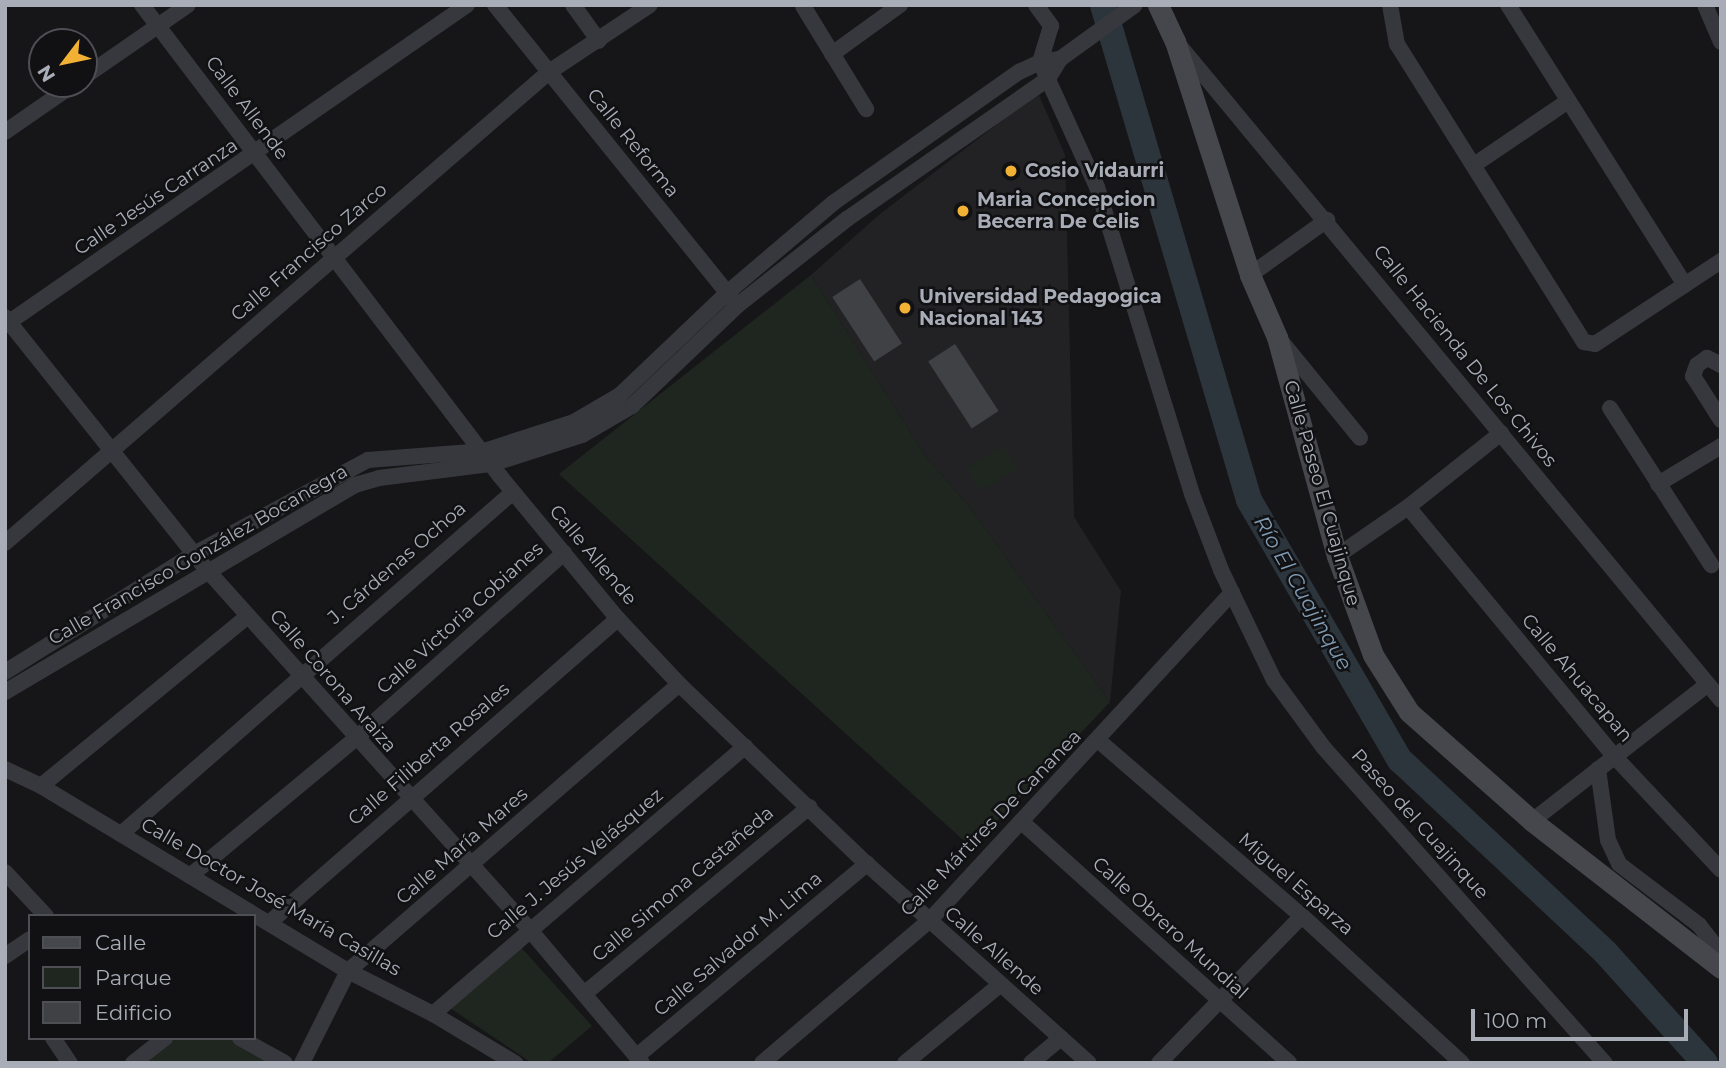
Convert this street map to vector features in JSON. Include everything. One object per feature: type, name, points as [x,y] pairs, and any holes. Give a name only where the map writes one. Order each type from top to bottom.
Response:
[{"type":"street","name":"Calle Allende","points":[[142,5],[336,255],[513,492],[618,619],[679,684],[867,864],[1089,1063]]},
{"type":"street","points":[[98,67],[188,5]]},
{"type":"street","name":"Calle Jesús Carranza","points":[[7,321],[256,155],[467,5]]},
{"type":"street","name":"Calle Reforma","points":[[495,5],[738,305]]},
{"type":"street","points":[[573,5],[599,41]]},
{"type":"street","name":"Calle Francisco Zarco","points":[[5,543],[549,72],[650,5]]},
{"type":"street","points":[[832,54],[900,5]]},
{"type":"street","points":[[1036,5],[1051,26],[1040,62],[1060,60]]},
{"type":"street","points":[[1048,79],[1060,60],[1135,5]]},
{"type":"street","name":"Calle Paseo El Cuajinque","points":[[1158,5],[1175,41],[1250,275],[1277,337],[1337,556],[1373,655],[1409,712],[1532,821],[1721,968]]},
{"type":"street","points":[[1390,5],[1397,44],[1589,345],[1721,261]]},
{"type":"street","points":[[1507,5],[1685,285]]},
{"type":"street","points":[[1705,5],[1721,42]]},
{"type":"street","points":[[803,6],[866,109]]},
{"type":"street","name":"Calle Hacienda De Los Chivos","points":[[1175,41],[1327,220],[1721,699]]},
{"type":"street","name":"Paseo del Cuajinque","points":[[1040,62],[1097,187],[1192,494],[1232,593],[1274,680],[1324,748],[1605,1063]]},
{"type":"street","name":"Calle Francisco González Bocanegra","points":[[5,671],[194,554],[368,460],[488,457],[574,422],[620,395],[727,293],[833,203],[1040,62]]},
{"type":"street","name":"Calle Francisco González Bocanegra","points":[[5,692],[355,485],[582,435],[632,406],[738,305],[847,219],[1048,79]]},
{"type":"street","points":[[5,132],[54,98]]},
{"type":"street","points":[[1474,165],[1568,101]]},
{"type":"street","points":[[833,203],[847,219]]},
{"type":"street","points":[[1250,275],[1327,220]]},
{"type":"street","name":"Calle Corona Araiza","points":[[7,321],[208,572],[355,739],[530,930],[639,1059]]},
{"type":"street","points":[[1277,337],[1360,439]]},
{"type":"street","points":[[1721,365],[1707,358],[1697,365],[1693,376],[1721,421]]},
{"type":"street","points":[[1610,408],[1711,565]]},
{"type":"street","points":[[1337,556],[1408,508],[1501,433]]},
{"type":"street","points":[[1658,484],[1721,446]]},
{"type":"street","name":"J. Cárdenas Ochoa","points":[[121,834],[299,675],[513,492]]},
{"type":"street","name":"Calle Ahuacapan","points":[[1408,508],[1614,756],[1721,870]]},
{"type":"street","name":"Calle Victoria Cobianes","points":[[190,876],[355,739],[564,553]]},
{"type":"street","name":"Calle Mártires De Cananea","points":[[762,1063],[929,922],[1024,824],[1232,593]]},
{"type":"street","points":[[41,786],[248,616]]},
{"type":"street","name":"Calle Filiberta Rosales","points":[[269,923],[409,798],[618,619]]},
{"type":"street","name":"Calle María Mares","points":[[302,1063],[348,971],[472,867],[679,684]]},
{"type":"street","points":[[1532,821],[1707,685]]},
{"type":"street","name":"Miguel Esparza","points":[[1099,741],[1302,916],[1462,1063]]},
{"type":"street","name":"Calle J. Jesús Velásquez","points":[[433,1014],[745,747]]},
{"type":"street","name":"Calle Doctor José María Casillas","points":[[5,769],[41,786],[254,914]]},
{"type":"street","points":[[1598,769],[1608,840],[1619,864],[1699,925],[1721,953]]},
{"type":"street","name":"Calle Simona Castañeda","points":[[584,994],[808,807]]},
{"type":"street","name":"Calle Obrero Mundial","points":[[1024,824],[1289,1063]]},
{"type":"street","name":"Calle Salvador M. Lima","points":[[639,1059],[867,864]]},
{"type":"street","points":[[5,872],[44,914]]},
{"type":"street","name":"Calle Doctor José María Casillas","points":[[256,915],[348,971],[433,1014],[514,1063]]},
{"type":"street","points":[[1159,1063],[1218,999],[1302,916]]},
{"type":"street","points":[[5,956],[28,940]]},
{"type":"street","points":[[905,1063],[1001,984]]},
{"type":"street","points":[[1031,1063],[1062,1038]]},
{"type":"street","points":[[53,1040],[70,1063]]},
{"type":"street","points":[[133,1063],[162,1040]]},
{"type":"street","points":[[244,1040],[285,1063]]},
{"type":"shaded area","points":[[1038,93],[1065,155],[1074,517],[1121,591],[1110,702],[971,509],[924,454],[811,275],[880,214]]},
{"type":"green space","points":[[811,275],[924,454],[971,509],[1110,702],[972,848],[559,474]]},
{"type":"green space","points":[[1003,445],[1018,468],[981,492],[966,469]]},
{"type":"green space","points":[[519,945],[592,1026],[548,1063],[532,1063],[450,1008]]},
{"type":"green space","points":[[162,1040],[244,1040],[285,1063],[133,1063]]},
{"type":"building","points":[[860,279],[902,344],[874,362],[832,297]]},
{"type":"building","points":[[955,344],[999,411],[972,429],[928,361]]},
{"type":"waterway","name":"Río El Cuajinque","points":[[1103,5],[1249,500],[1400,760],[1606,953],[1705,1063]]},
{"type":"place","name":"Cosio Vidaurri","points":[[1011,171]]},
{"type":"place","name":"Maria Concepcion Becerra De Celis","points":[[963,211]]},
{"type":"place","name":"Universidad Pedagogica Nacional 143","points":[[905,308]]}]
